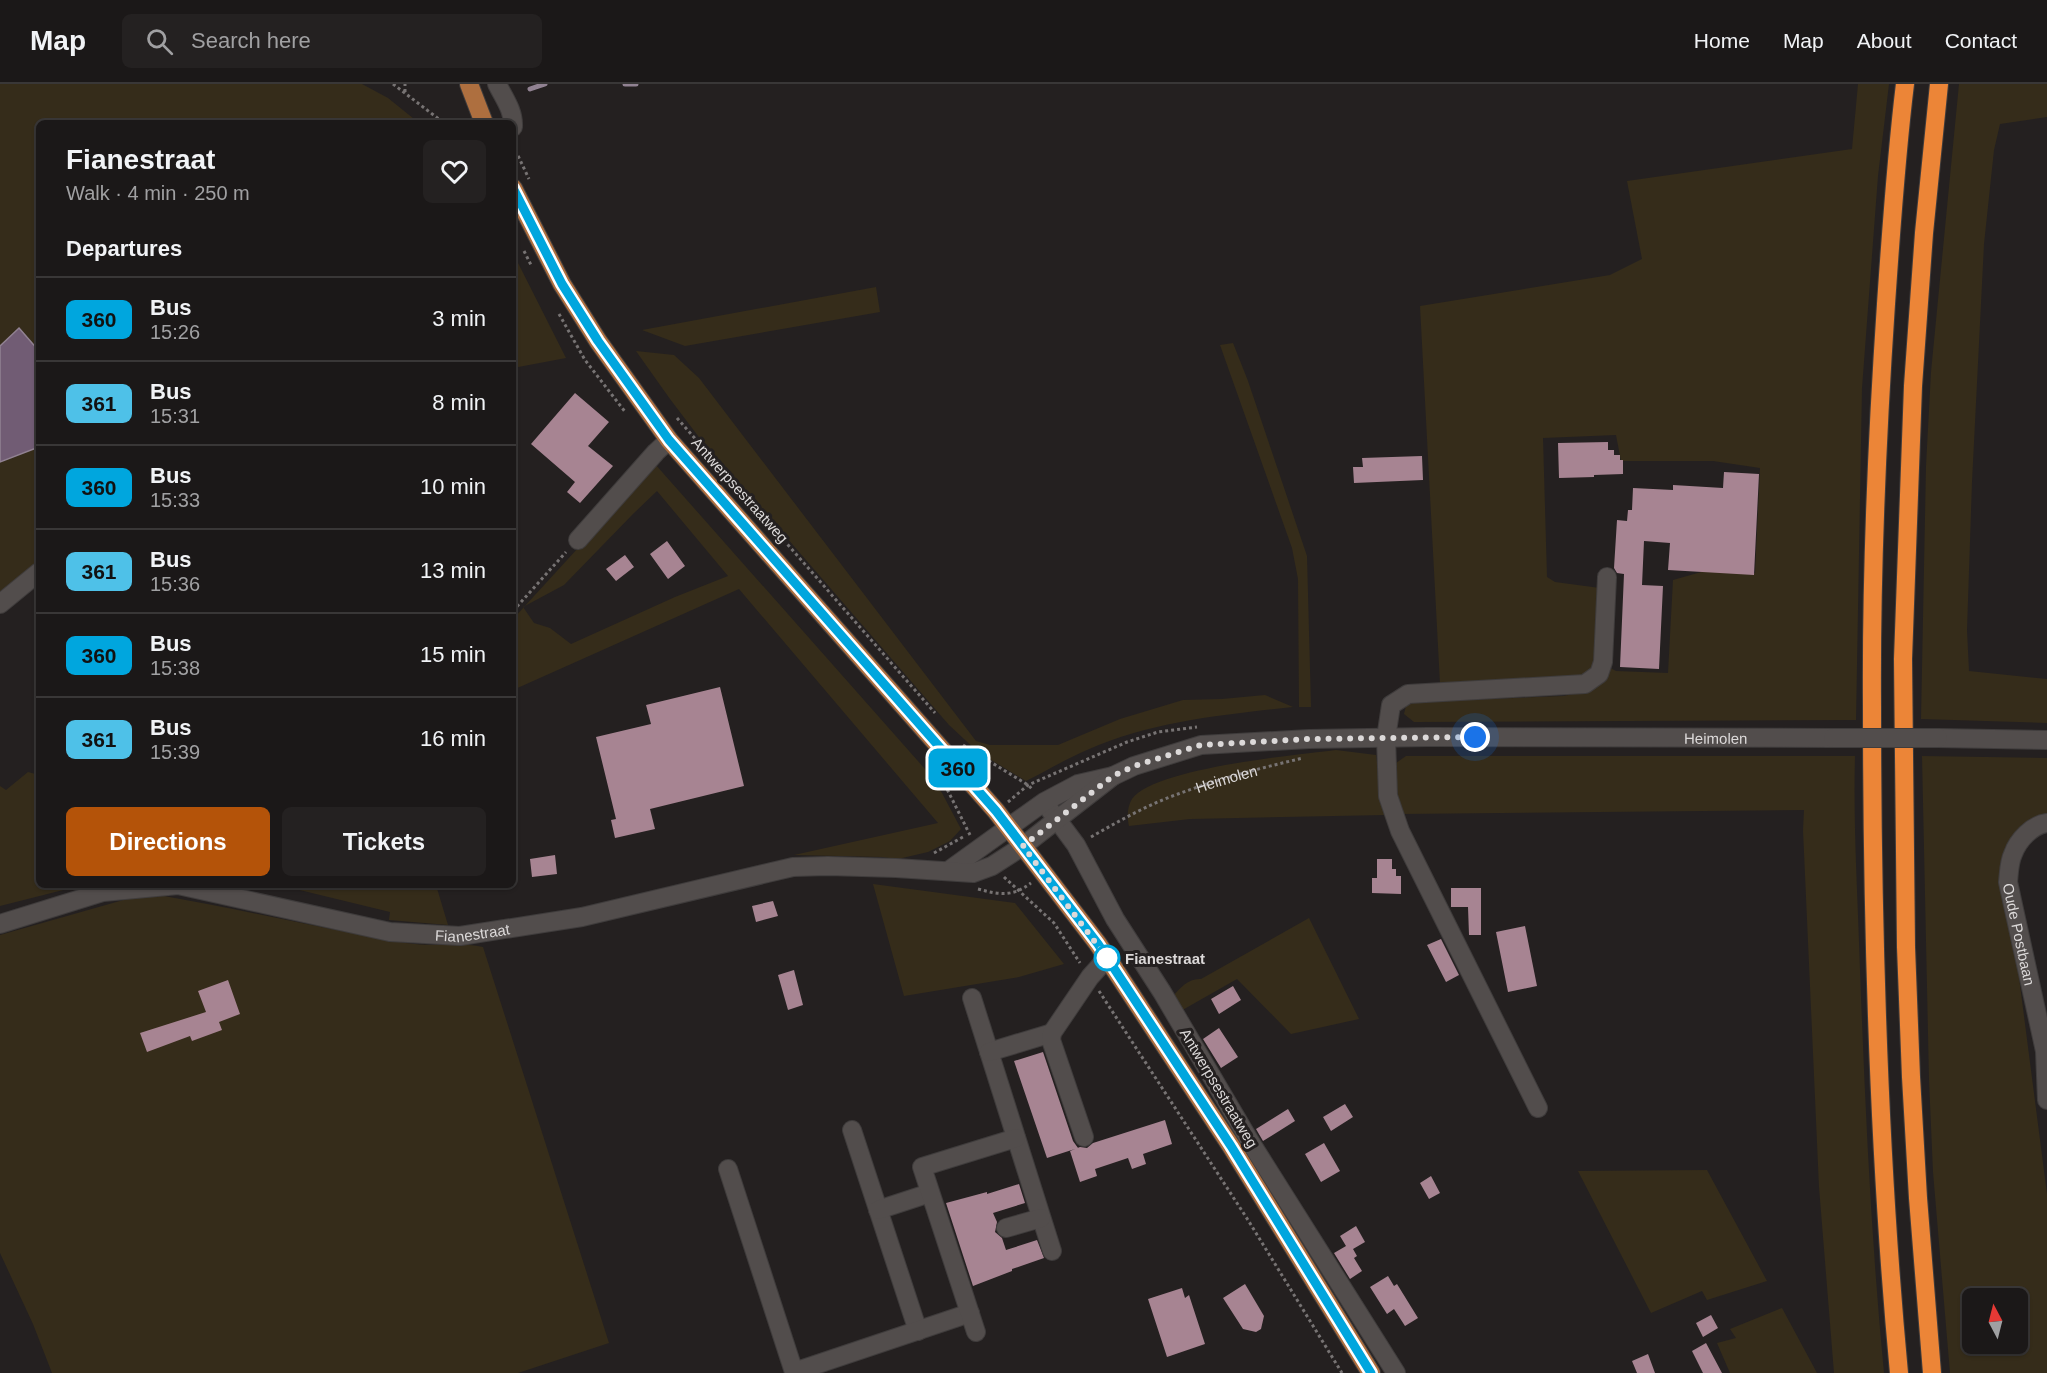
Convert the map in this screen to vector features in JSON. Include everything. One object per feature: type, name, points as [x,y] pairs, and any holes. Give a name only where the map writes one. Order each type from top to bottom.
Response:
[{"type":"highway","points":[[1899,1373],[1884,1194],[1877,1056],[1871,661],[1880,390],[1890,244],[1905,84]]},
{"type":"highway","points":[[1932,1373],[1911,1077],[1906,947],[1903,659],[1913,386],[1924,232],[1939,84]]},
{"type":"main road","points":[[454,84],[477,105]]},
{"type":"main road","points":[[469,84],[483,120]]},
{"type":"main road","name":"Antwerpsestraatweg","points":[[516,194],[562,284],[598,341],[669,440],[1008,826],[1107,958],[1231,1146],[1371,1373]]},
{"type":"street","points":[[496,84],[510,108],[513,120]]},
{"type":"street","points":[[578,540],[669,440]]},
{"type":"street","points":[[0,604],[36,574]]},
{"type":"street","points":[[1538,1108],[1400,831],[1388,796],[1386,738],[1391,705],[1408,694],[1585,684],[1599,674],[1603,662],[1607,576]]},
{"type":"street","name":"Heimolen","points":[[1023,846],[1113,776],[1134,766],[1201,745],[1309,739],[1386,738],[2047,740]]},
{"type":"street","name":"Heimolen","points":[[1008,826],[1044,802],[1078,784],[1113,776]]},
{"type":"street","name":"Antwerpsestraatweg","points":[[1044,802],[1076,846],[1115,919],[1162,992],[1251,1143],[1396,1373]]},
{"type":"street","name":"Oude Postbaan","points":[[2047,823],[2025,835],[2013,854],[2008,882],[2045,1051],[2047,1100]]},
{"type":"street","points":[[948,871],[1008,826]]},
{"type":"street","name":"Fianestraat","points":[[192,888],[390,932],[460,936],[582,917],[793,867],[828,866],[973,873],[992,866],[1023,846]]},
{"type":"street","name":"Fianestraat","points":[[0,924],[103,892],[146,888]]},
{"type":"street","points":[[1084,1137],[1051,1040],[1052,1033],[1090,977],[1107,958]]},
{"type":"street","points":[[972,998],[1052,1251]]},
{"type":"street","points":[[989,1052],[1052,1033]]},
{"type":"street","points":[[852,1130],[918,1331]]},
{"type":"street","points":[[976,1332],[922,1167],[1016,1138]]},
{"type":"street","points":[[728,1169],[794,1372],[970,1313]]},
{"type":"street","points":[[878,1210],[930,1193]]},
{"type":"street","points":[[1006,1228],[1041,1218]]},
{"type":"path","points":[[393,84],[440,120]]},
{"type":"path","points":[[405,84],[405,92]]},
{"type":"path","points":[[516,151],[532,185]]},
{"type":"path","name":"Antwerpsestraatweg","points":[[671,412],[822,581],[942,721]]},
{"type":"path","points":[[516,608],[578,540]]},
{"type":"path","points":[[957,738],[964,747],[1028,785]]},
{"type":"path","name":"Heimolen","points":[[1076,846],[1129,816],[1177,794],[1243,772],[1310,756]]},
{"type":"path","points":[[1019,892],[1054,923],[1248,1221],[1342,1373]]},
{"type":"shaded area","points":[[0,84],[362,84],[388,98],[415,120],[36,120],[36,568],[0,598]]},
{"type":"shaded area","points":[[1858,84],[1889,84],[1878,176],[1862,388],[1856,720],[1414,722],[1404,714],[1406,706],[1415,702],[1564,696],[1583,691],[1608,667],[1616,671],[1668,673],[1673,580],[1712,569],[1724,572],[1755,573],[1760,468],[1713,461],[1621,461],[1616,435],[1543,438],[1547,577],[1555,582],[1600,588],[1597,660],[1587,677],[1440,684],[1420,306],[1610,275],[1642,259],[1627,181],[1852,149]]},
{"type":"shaded area","points":[[1959,84],[2047,84],[2047,117],[2000,124],[1994,150],[1984,244],[1967,630],[1969,671],[2047,679],[2047,723],[1921,719],[1926,466],[1931,372]]},
{"type":"shaded area","points":[[516,259],[566,358],[516,367]]},
{"type":"shaded area","points":[[876,287],[880,312],[685,346],[642,330]]},
{"type":"shaded area","points":[[19,328],[36,348],[36,448],[0,462],[0,346]]},
{"type":"shaded area","points":[[1233,343],[1307,556],[1311,707],[1299,707],[1298,579],[1292,548],[1220,345]]},
{"type":"shaded area","points":[[636,351],[674,355],[699,378],[976,741],[990,745],[1058,745],[1120,719],[1183,700],[1265,695],[1293,707],[1188,721],[1137,732],[1087,750],[1026,781],[978,752],[949,725],[714,457]]},
{"type":"shaded area","points":[[655,464],[925,769],[942,793],[961,829],[950,841],[928,852],[898,859],[794,855],[938,823],[739,589],[516,689],[516,616],[523,608],[534,623],[550,628],[571,644],[728,576],[657,491],[564,585],[525,606]]},
{"type":"shaded area","points":[[1336,750],[1376,755],[1386,815],[1190,819],[1129,826],[1128,812],[1132,799],[1145,788],[1168,779],[1227,765]]},
{"type":"shaded area","points":[[1406,756],[1855,756],[1856,863],[1866,1121],[1884,1373],[1834,1373],[1819,1187],[1804,810],[1400,814],[1395,777],[1396,763]]},
{"type":"shaded area","points":[[1922,756],[2047,758],[2047,816],[2005,869],[2047,1194],[2047,1373],[1950,1373],[1933,1172]]},
{"type":"shaded area","points":[[28,772],[36,774],[36,888],[71,888],[0,906],[0,786],[6,790]]},
{"type":"shaded area","points":[[873,884],[1015,903],[1064,964],[1019,977],[904,996]]},
{"type":"shaded area","points":[[291,888],[437,888],[448,925],[389,920],[390,912]]},
{"type":"shaded area","points":[[164,896],[406,943],[483,947],[609,1343],[518,1373],[52,1373],[33,1324],[0,1253],[0,935],[134,897]]},
{"type":"shaded area","points":[[1309,918],[1359,1019],[1291,1034],[1237,979],[1179,1012],[1173,996],[1179,989]]},
{"type":"shaded area","points":[[1707,1170],[1767,1281],[1707,1300],[1702,1291],[1651,1313],[1578,1171]]},
{"type":"shaded area","points":[[1782,1308],[1817,1373],[1730,1373],[1717,1343],[1736,1338],[1730,1329]]},
{"type":"building","points":[[575,393],[609,422],[588,446],[613,466],[580,503],[567,492],[575,482],[531,444]]},
{"type":"building","points":[[1608,442],[1608,450],[1614,450],[1614,455],[1620,455],[1620,460],[1623,460],[1623,474],[1559,478],[1558,443]]},
{"type":"building","points":[[1422,456],[1423,480],[1354,483],[1353,467],[1363,467],[1362,458]]},
{"type":"building","points":[[1724,472],[1759,474],[1754,575],[1668,570],[1670,543],[1644,541],[1642,585],[1663,586],[1659,669],[1620,667],[1624,574],[1617,573],[1614,568],[1617,520],[1627,521],[1628,510],[1632,510],[1633,488],[1673,490],[1673,485],[1723,488]]},
{"type":"building","points":[[667,541],[685,566],[668,579],[650,554]]},
{"type":"building","points":[[625,555],[634,567],[616,581],[606,569]]},
{"type":"building","points":[[720,687],[744,786],[650,809],[655,829],[615,838],[611,820],[616,819],[596,737],[651,724],[646,705]]},
{"type":"building","points":[[555,855],[557,874],[532,877],[530,859]]},
{"type":"building","points":[[1377,859],[1392,859],[1392,869],[1396,869],[1396,876],[1401,876],[1401,894],[1372,893],[1372,878],[1377,878]]},
{"type":"building","points":[[1451,888],[1481,888],[1481,935],[1469,935],[1468,907],[1451,907]]},
{"type":"building","points":[[773,901],[778,916],[756,922],[752,906]]},
{"type":"building","points":[[1525,926],[1537,986],[1508,992],[1496,932]]},
{"type":"building","points":[[1441,939],[1459,975],[1446,982],[1427,945]]},
{"type":"building","points":[[794,970],[803,1005],[788,1010],[778,975]]},
{"type":"building","points":[[228,980],[240,1014],[219,1022],[222,1030],[192,1041],[190,1036],[147,1052],[140,1033],[206,1012],[198,991]]},
{"type":"building","points":[[1233,986],[1241,1000],[1219,1014],[1211,999]]},
{"type":"building","points":[[1219,1028],[1238,1057],[1221,1068],[1203,1039]]},
{"type":"building","points":[[1043,1052],[1073,1141],[1078,1148],[1047,1158],[1014,1061]]},
{"type":"building","points":[[1345,1104],[1353,1117],[1331,1131],[1323,1117]]},
{"type":"building","points":[[1288,1109],[1295,1121],[1263,1141],[1256,1129]]},
{"type":"building","points":[[1165,1120],[1172,1144],[1143,1154],[1146,1164],[1132,1169],[1128,1158],[1095,1169],[1097,1176],[1080,1182],[1070,1151],[1080,1147],[1087,1148],[1093,1143]]},
{"type":"building","points":[[1324,1143],[1340,1171],[1321,1182],[1305,1154]]},
{"type":"building","points":[[1431,1176],[1440,1193],[1429,1199],[1420,1183]]},
{"type":"building","points":[[1019,1184],[1025,1203],[993,1213],[997,1222],[995,1232],[1002,1238],[1006,1250],[1037,1240],[1044,1258],[973,1286],[946,1203]]},
{"type":"building","points":[[1356,1226],[1365,1242],[1353,1249],[1357,1256],[1354,1258],[1362,1271],[1350,1279],[1334,1253],[1346,1246],[1340,1236]]},
{"type":"building","points":[[1388,1276],[1394,1286],[1397,1284],[1418,1318],[1405,1326],[1394,1309],[1387,1314],[1370,1287]]},
{"type":"building","points":[[1245,1284],[1264,1316],[1261,1329],[1256,1332],[1243,1329],[1223,1298]]},
{"type":"building","points":[[1182,1288],[1185,1298],[1189,1295],[1205,1344],[1167,1357],[1148,1299]]},
{"type":"building","points":[[1711,1315],[1718,1328],[1703,1337],[1696,1323]]},
{"type":"building","points":[[1706,1343],[1722,1373],[1703,1373],[1692,1351]]},
{"type":"building","points":[[1648,1354],[1655,1373],[1637,1373],[1632,1361]]},
{"type":"waterway","points":[[530,89],[545,84]]},
{"type":"waterway","points":[[625,84],[636,84]]},
{"type":"bus line","name":"360","points":[[516,195],[562,284],[598,341],[669,440],[996,811],[1098,944],[1231,1146],[1371,1373]]},
{"type":"place","name":"Fianestraat","points":[[1107,958]]},
{"type":"route","points":[[1107,958],[1023,846],[1113,776],[1134,766],[1201,745],[1309,739],[1475,737]]}]
